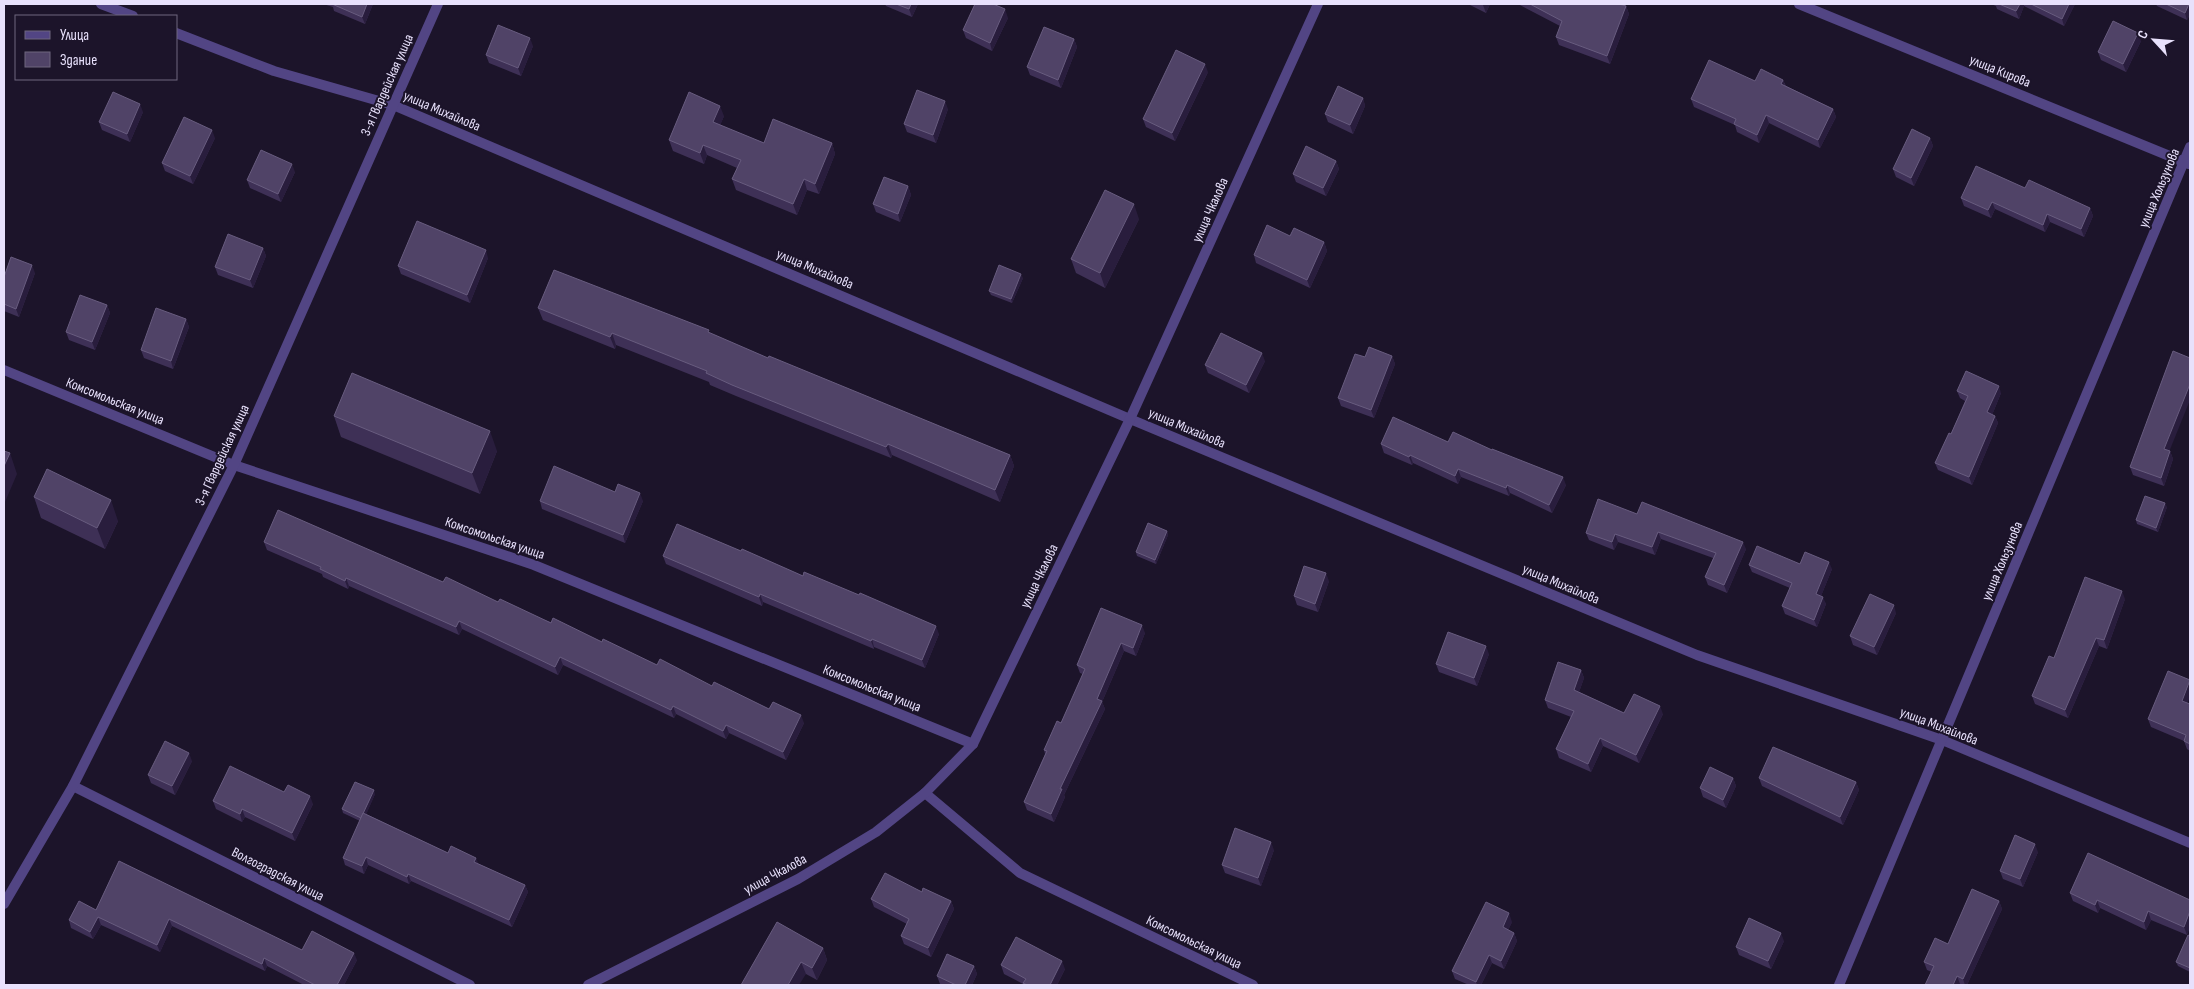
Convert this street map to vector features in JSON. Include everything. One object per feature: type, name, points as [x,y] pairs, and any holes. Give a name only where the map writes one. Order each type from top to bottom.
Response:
[{"type":"street","points":[[101,4],[130,15]]},
{"type":"street","name":"3-я Гвардейская улица","points":[[4,904],[73,786],[234,465],[438,4]]},
{"type":"street","name":"улица Чкалова","points":[[588,985],[798,879],[876,832],[925,793],[973,744],[1130,419],[1318,4]]},
{"type":"street","name":"улица Кирова","points":[[1799,4],[2187,163]]},
{"type":"street","name":"улица Михайлова","points":[[178,34],[274,70],[393,105],[1130,419],[1697,655],[1942,740],[2190,843]]},
{"type":"street","name":"улица Хользунова","points":[[1839,985],[2187,163],[2190,148]]},
{"type":"street","name":"Комсомольская улица","points":[[4,370],[234,465],[534,565],[973,744]]},
{"type":"street","name":"Волгоградская улица","points":[[73,786],[470,985]]},
{"type":"street","name":"Комсомольская улица","points":[[925,793],[1020,874],[1253,985]]},
{"type":"building","points":[[332,4],[367,4],[362,17]]},
{"type":"building","points":[[896,4],[911,4],[909,9]]},
{"type":"building","points":[[975,4],[993,4],[1005,9],[990,43],[963,30]]},
{"type":"building","points":[[1530,4],[1619,4],[1626,6],[1607,56],[1556,37],[1562,21]]},
{"type":"building","points":[[1999,4],[2020,4],[2016,11]]},
{"type":"building","points":[[2031,4],[2069,4],[2062,19]]},
{"type":"building","points":[[2166,4],[2189,4],[2185,13]]},
{"type":"building","points":[[2113,21],[2138,33],[2123,64],[2098,52]]},
{"type":"building","points":[[498,25],[530,38],[518,68],[486,55]]},
{"type":"building","points":[[1044,27],[1074,39],[1058,80],[1027,67]]},
{"type":"building","points":[[1176,50],[1205,64],[1172,133],[1143,119]]},
{"type":"building","points":[[1709,60],[1755,81],[1761,69],[1783,80],[1781,84],[1833,109],[1818,140],[1766,115],[1757,135],[1734,124],[1736,119],[1691,99]]},
{"type":"building","points":[[1338,86],[1363,98],[1350,125],[1325,114]]},
{"type":"building","points":[[917,90],[945,101],[933,135],[904,124]]},
{"type":"building","points":[[113,92],[140,104],[127,134],[99,122]]},
{"type":"building","points":[[689,92],[720,106],[713,122],[764,143],[773,119],[832,143],[815,184],[804,179],[793,204],[732,179],[741,160],[703,145],[700,153],[669,140]]},
{"type":"building","points":[[184,117],[212,130],[190,176],[162,163]]},
{"type":"building","points":[[1912,129],[1930,138],[1911,178],[1893,169]]},
{"type":"building","points":[[1306,146],[1336,161],[1323,188],[1293,174]]},
{"type":"building","points":[[261,150],[292,164],[278,194],[247,180]]},
{"type":"building","points":[[1976,166],[2025,188],[2029,180],[2090,208],[2081,229],[2047,214],[2043,225],[1992,202],[1988,210],[1961,198]]},
{"type":"building","points":[[884,177],[908,186],[898,214],[873,204]]},
{"type":"building","points":[[1105,190],[1134,204],[1100,273],[1071,259]]},
{"type":"building","points":[[417,221],[486,250],[467,295],[398,266]]},
{"type":"building","points":[[1267,225],[1290,236],[1294,228],[1324,242],[1307,280],[1254,255]]},
{"type":"building","points":[[228,234],[263,248],[250,280],[215,267]]},
{"type":"building","points":[[11,257],[32,265],[16,309],[4,304],[4,277]]},
{"type":"building","points":[[999,265],[1021,274],[1011,299],[989,291]]},
{"type":"building","points":[[554,270],[709,330],[708,332],[768,358],[769,356],[1010,455],[995,490],[888,444],[886,447],[732,385],[706,373],[707,371],[612,333],[610,337],[538,308]]},
{"type":"building","points":[[80,295],[107,305],[92,342],[66,332]]},
{"type":"building","points":[[156,308],[186,319],[171,361],[141,350]]},
{"type":"building","points":[[1221,333],[1262,353],[1246,385],[1205,365]]},
{"type":"building","points":[[1369,347],[1392,356],[1371,410],[1338,398],[1355,354],[1365,357]]},
{"type":"building","points":[[2173,351],[2190,358],[2190,384],[2164,449],[2170,451],[2161,478],[2130,467]]},
{"type":"building","points":[[1966,371],[1999,386],[1987,412],[1995,416],[1969,477],[1935,463],[1949,433],[1951,434],[1968,396],[1957,391]]},
{"type":"building","points":[[352,373],[490,431],[472,473],[334,416]]},
{"type":"building","points":[[1393,417],[1448,442],[1453,432],[1492,450],[1563,477],[1549,505],[1507,485],[1506,488],[1458,469],[1455,476],[1381,444]]},
{"type":"building","points":[[4,451],[10,453],[4,466]]},
{"type":"building","points":[[554,466],[615,492],[618,484],[640,493],[623,535],[540,501]]},
{"type":"building","points":[[47,469],[111,500],[97,528],[34,497]]},
{"type":"building","points":[[2145,496],[2165,503],[2156,528],[2136,520]]},
{"type":"building","points":[[1598,499],[1637,514],[1642,502],[1743,542],[1724,585],[1705,577],[1716,553],[1658,532],[1652,547],[1615,534],[1612,542],[1586,533]]},
{"type":"building","points":[[278,510],[443,582],[446,577],[498,602],[500,599],[551,623],[553,618],[602,642],[603,639],[657,665],[660,659],[712,686],[714,682],[769,709],[773,702],[801,715],[783,752],[726,725],[723,731],[673,706],[671,710],[560,657],[555,667],[459,621],[456,627],[346,578],[345,581],[320,569],[321,567],[264,542]]},
{"type":"building","points":[[1148,523],[1167,531],[1155,560],[1136,552]]},
{"type":"building","points":[[677,524],[741,551],[742,549],[803,576],[804,572],[859,595],[860,593],[936,626],[922,660],[872,639],[871,641],[760,594],[759,597],[663,556]]},
{"type":"building","points":[[1757,546],[1800,564],[1805,552],[1829,562],[1816,594],[1823,597],[1814,620],[1782,606],[1792,583],[1749,565]]},
{"type":"building","points":[[1304,566],[1326,573],[1315,604],[1294,596]]},
{"type":"building","points":[[2085,577],[2122,591],[2104,640],[2096,638],[2065,710],[2032,696],[2049,656],[2054,658]]},
{"type":"building","points":[[1870,594],[1894,605],[1874,647],[1850,636]]},
{"type":"building","points":[[1101,608],[1142,625],[1133,648],[1121,643],[1097,699],[1102,701],[1060,789],[1062,789],[1051,814],[1024,802],[1047,751],[1044,750],[1057,721],[1061,723],[1085,669],[1077,665]]},
{"type":"building","points":[[1448,632],[1486,646],[1474,678],[1436,664]]},
{"type":"building","points":[[1558,662],[1581,670],[1574,690],[1624,713],[1634,694],[1660,706],[1636,755],[1600,738],[1588,764],[1556,749],[1574,711],[1545,700]]},
{"type":"building","points":[[2168,671],[2190,680],[2182,701],[2190,704],[2190,744],[2184,741],[2186,735],[2148,719]]},
{"type":"building","points":[[165,741],[189,753],[172,786],[148,775]]},
{"type":"building","points":[[1773,747],[1856,782],[1840,817],[1759,778]]},
{"type":"building","points":[[230,766],[284,792],[288,785],[310,796],[292,833],[242,809],[240,814],[213,801]]},
{"type":"building","points":[[1710,767],[1733,778],[1723,800],[1700,788]]},
{"type":"building","points":[[355,782],[374,790],[361,818],[342,809]]},
{"type":"building","points":[[363,813],[448,853],[451,846],[476,858],[474,862],[525,885],[509,920],[408,874],[407,877],[366,857],[362,866],[343,858]]},
{"type":"building","points":[[1235,828],[1271,842],[1258,878],[1222,865]]},
{"type":"building","points":[[2015,835],[2035,844],[2020,879],[2000,871]]},
{"type":"building","points":[[2088,853],[2190,900],[2190,911],[2184,927],[2148,911],[2144,922],[2097,900],[2095,905],[2070,893]]},
{"type":"building","points":[[119,861],[302,950],[312,931],[354,953],[337,985],[315,985],[264,958],[262,964],[169,919],[157,945],[98,917],[90,932],[69,920],[79,901],[96,910]]},
{"type":"building","points":[[885,873],[922,892],[923,888],[951,901],[928,948],[901,936],[909,919],[871,899]]},
{"type":"building","points":[[1972,889],[1999,901],[1963,979],[1957,976],[1953,985],[1925,985],[1934,966],[1924,962],[1935,938],[1948,944]]},
{"type":"building","points":[[1486,902],[1509,913],[1503,927],[1514,933],[1501,961],[1489,955],[1476,982],[1452,971]]},
{"type":"building","points":[[1749,918],[1781,933],[1768,961],[1736,947]]},
{"type":"building","points":[[777,922],[823,948],[812,968],[801,962],[788,985],[741,985]]},
{"type":"building","points":[[2188,935],[2190,936],[2190,968],[2176,962]]},
{"type":"building","points":[[1016,937],[1062,961],[1050,985],[1027,985],[1023,983],[1026,979],[1001,965]]},
{"type":"building","points":[[947,954],[974,966],[965,985],[956,985],[937,976]]}]
